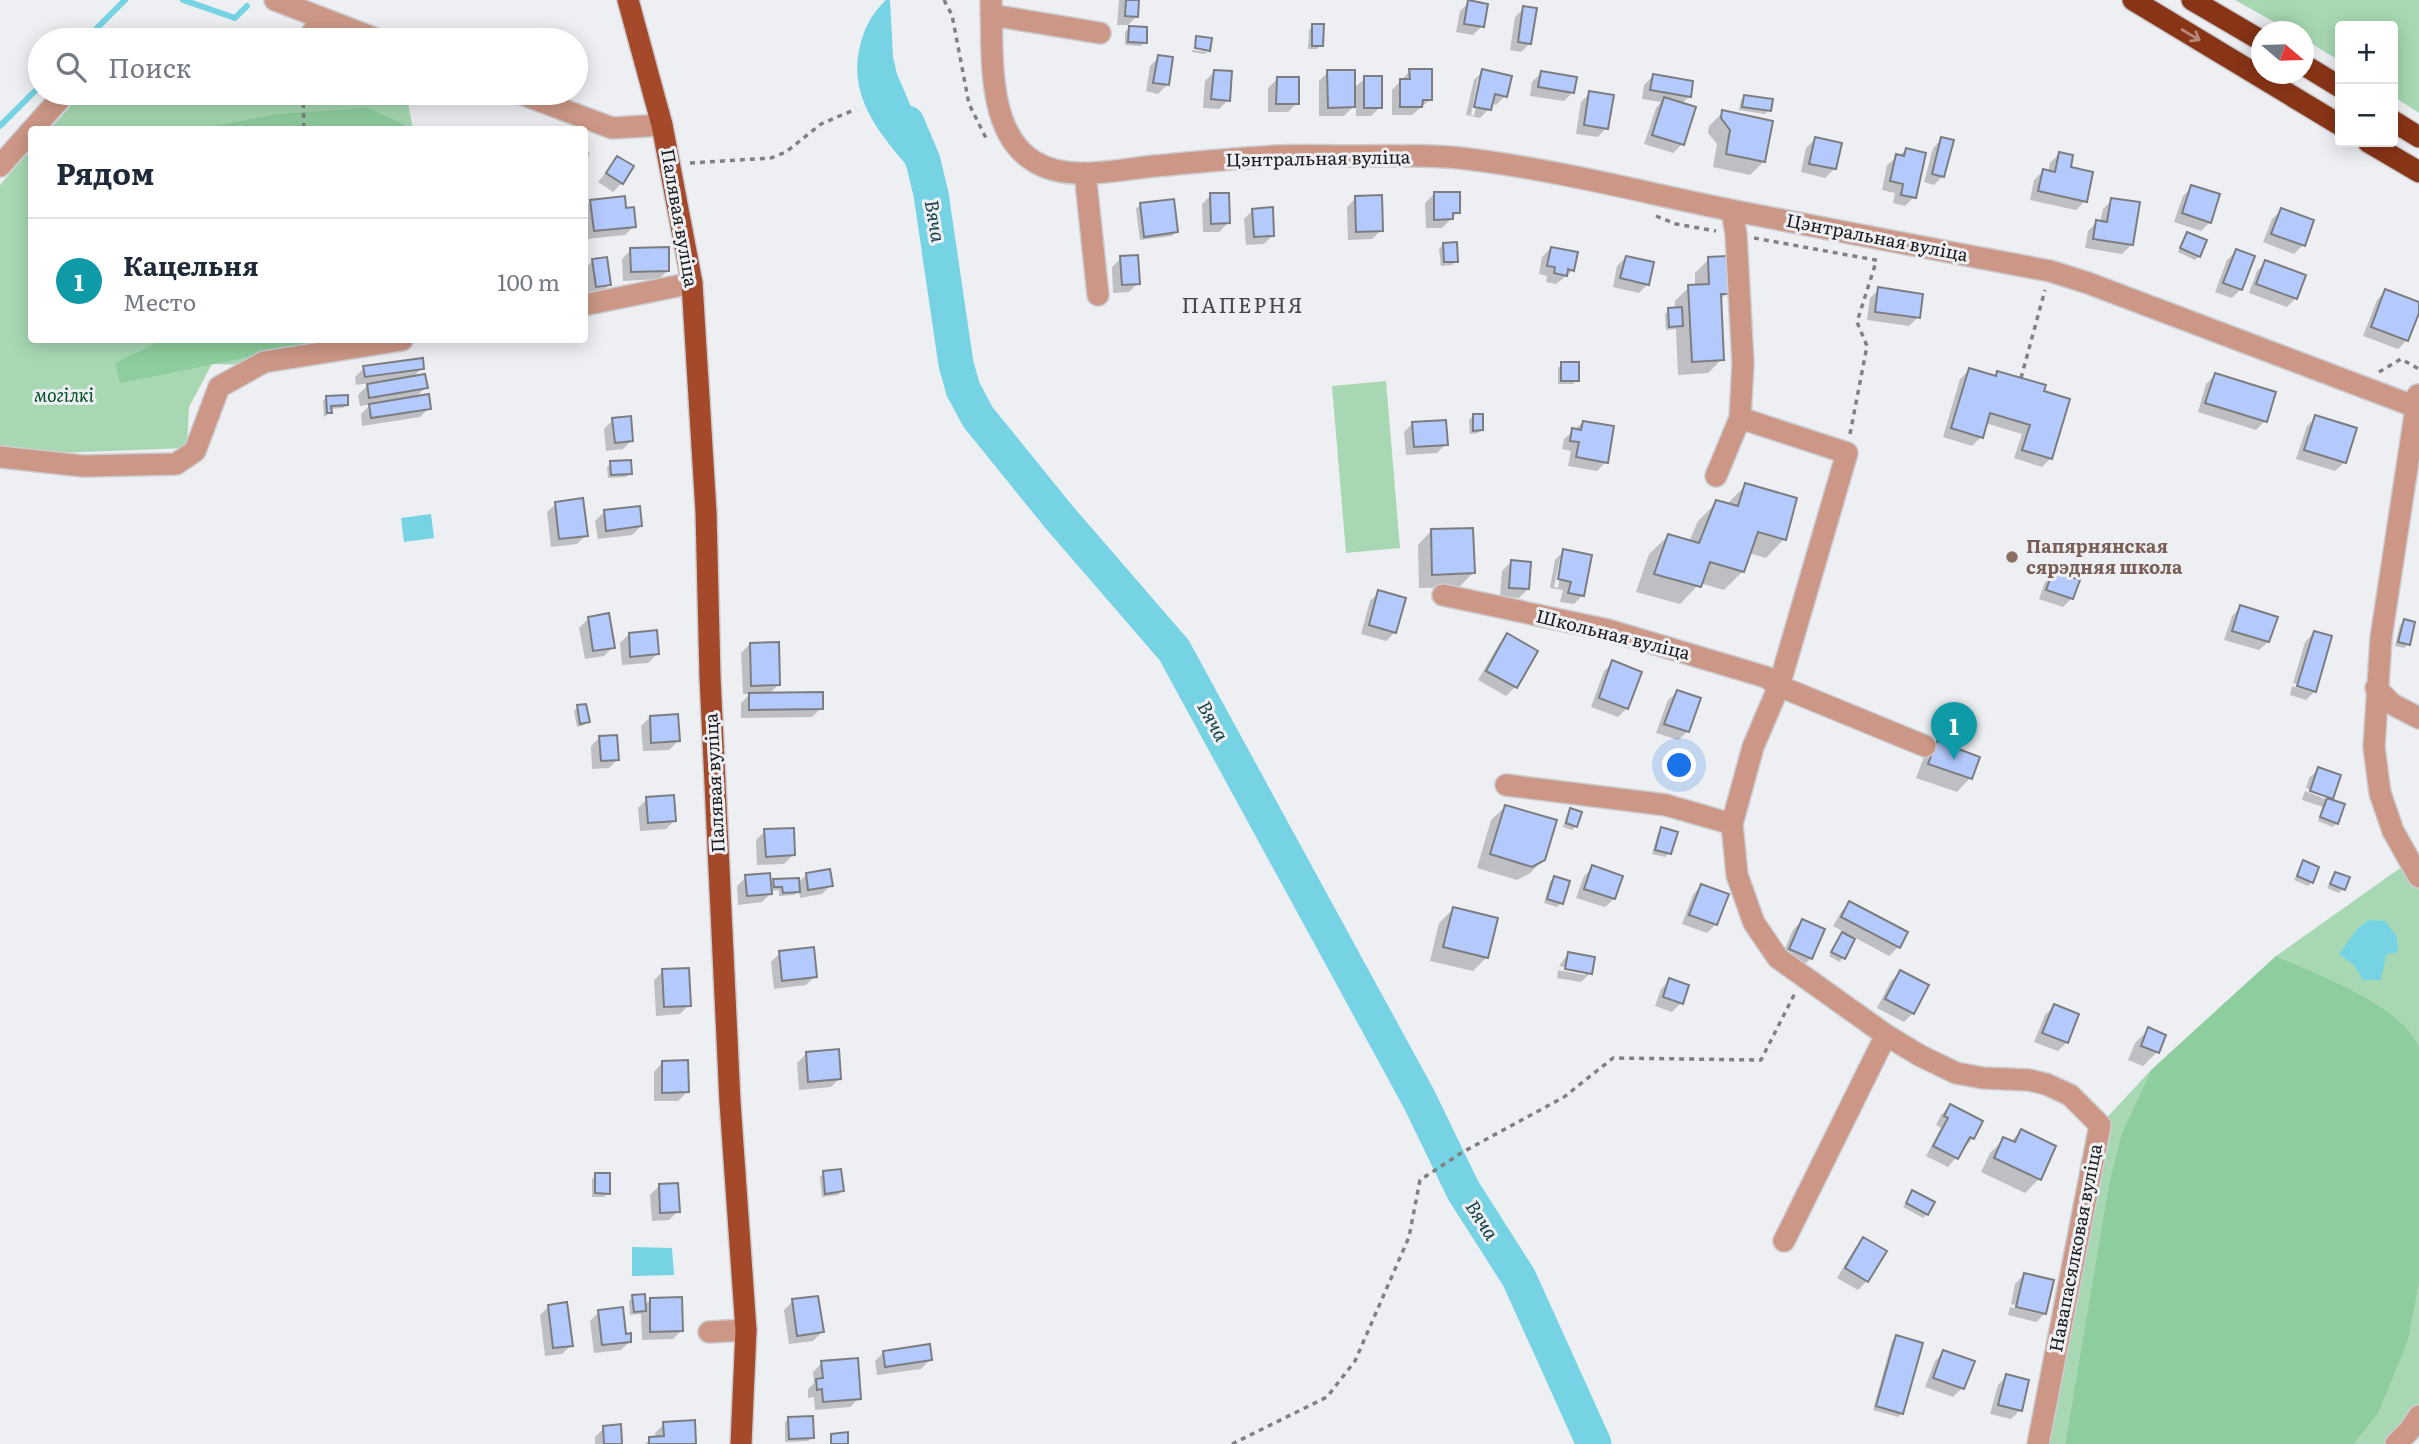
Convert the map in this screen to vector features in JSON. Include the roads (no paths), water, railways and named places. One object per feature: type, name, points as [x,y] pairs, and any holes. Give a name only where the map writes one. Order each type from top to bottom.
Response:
[{"type":"highway","points":[[2133,0],[2335,122]]},
{"type":"highway","points":[[2192,0],[2251,35]]},
{"type":"highway","points":[[2314,71],[2335,85]]},
{"type":"highway","points":[[2398,124],[2419,137]]},
{"type":"highway","points":[[2376,147],[2419,172]]},
{"type":"main road","name":"Палявая вуліца","points":[[628,0],[662,125],[692,283],[706,512],[709,677],[730,1102],[746,1330],[741,1444]]},
{"type":"street","points":[[275,0],[346,28]]},
{"type":"street","points":[[991,7],[1100,33]]},
{"type":"street","name":"Цэнтральная вуліца","points":[[991,7],[994,77],[1003,124],[1010,139],[1023,153],[1035,163],[1052,170],[1085,173],[1266,156],[1466,159],[1634,188],[1732,211],[2050,271],[2417,400],[2381,638],[2374,747],[2380,793],[2393,831],[2419,877]]},
{"type":"street","points":[[315,28],[321,19]]},
{"type":"street","points":[[36,126],[54,105]]},
{"type":"street","points":[[551,105],[612,128],[662,125]]},
{"type":"street","points":[[0,166],[28,134]]},
{"type":"street","points":[[1085,173],[1098,295]]},
{"type":"street","points":[[1716,476],[1740,418],[1743,363],[1736,234],[1732,211]]},
{"type":"street","points":[[588,304],[692,283]]},
{"type":"street","points":[[0,457],[83,466],[176,464],[195,451],[219,387],[264,362],[383,343]]},
{"type":"street","points":[[1506,785],[1665,805],[1732,824],[1753,747],[1779,686],[1847,453],[1740,418]]},
{"type":"street","name":"Школьная вуліца","points":[[1443,595],[1608,630],[1766,677],[1779,686],[1925,746]]},
{"type":"street","points":[[2376,688],[2392,704],[2419,718]]},
{"type":"street","name":"Навапасялковая вуліца","points":[[1732,824],[1737,875],[1754,923],[1778,958],[1886,1035],[1919,1055],[1956,1073],[2046,1084],[2070,1095],[2100,1125],[2038,1444]]},
{"type":"street","points":[[1784,1241],[1886,1035]]},
{"type":"street","points":[[709,1332],[746,1330]]},
{"type":"street","points":[[2396,1444],[2419,1416]]},
{"type":"water","points":[[886,0],[890,0],[893,57],[897,74],[921,130],[923,161],[931,194],[878,129],[861,92],[857,72],[861,43],[865,29]]},
{"type":"water","points":[[431,514],[434,538],[404,542],[401,518]]},
{"type":"water","points":[[2369,920],[2385,921],[2397,937],[2398,952],[2386,955],[2381,980],[2363,980],[2354,965],[2339,954],[2357,929]]},
{"type":"water","points":[[632,1247],[672,1248],[674,1275],[632,1276]]},
{"type":"waterway","points":[[97,28],[125,0]]},
{"type":"waterway","points":[[183,0],[235,18],[247,6]]},
{"type":"waterway","points":[[0,126],[28,98]]},
{"type":"waterway","name":"Вяча","points":[[907,123],[923,161],[931,194],[956,364],[963,389],[978,417],[1059,517],[1174,650],[1419,1099],[1463,1190],[1519,1278],[1594,1444]]},
{"type":"place","name":"Папярнянская сярэдняя школа","points":[[2012,557]]},
{"type":"place","name":"Кацельня","points":[[1954,760]]},
{"type":"district","name":"ПАПЕРНЯ","points":[[1243,306]]},
{"type":"park label","name":"могілкі","points":[[64,396]]}]
